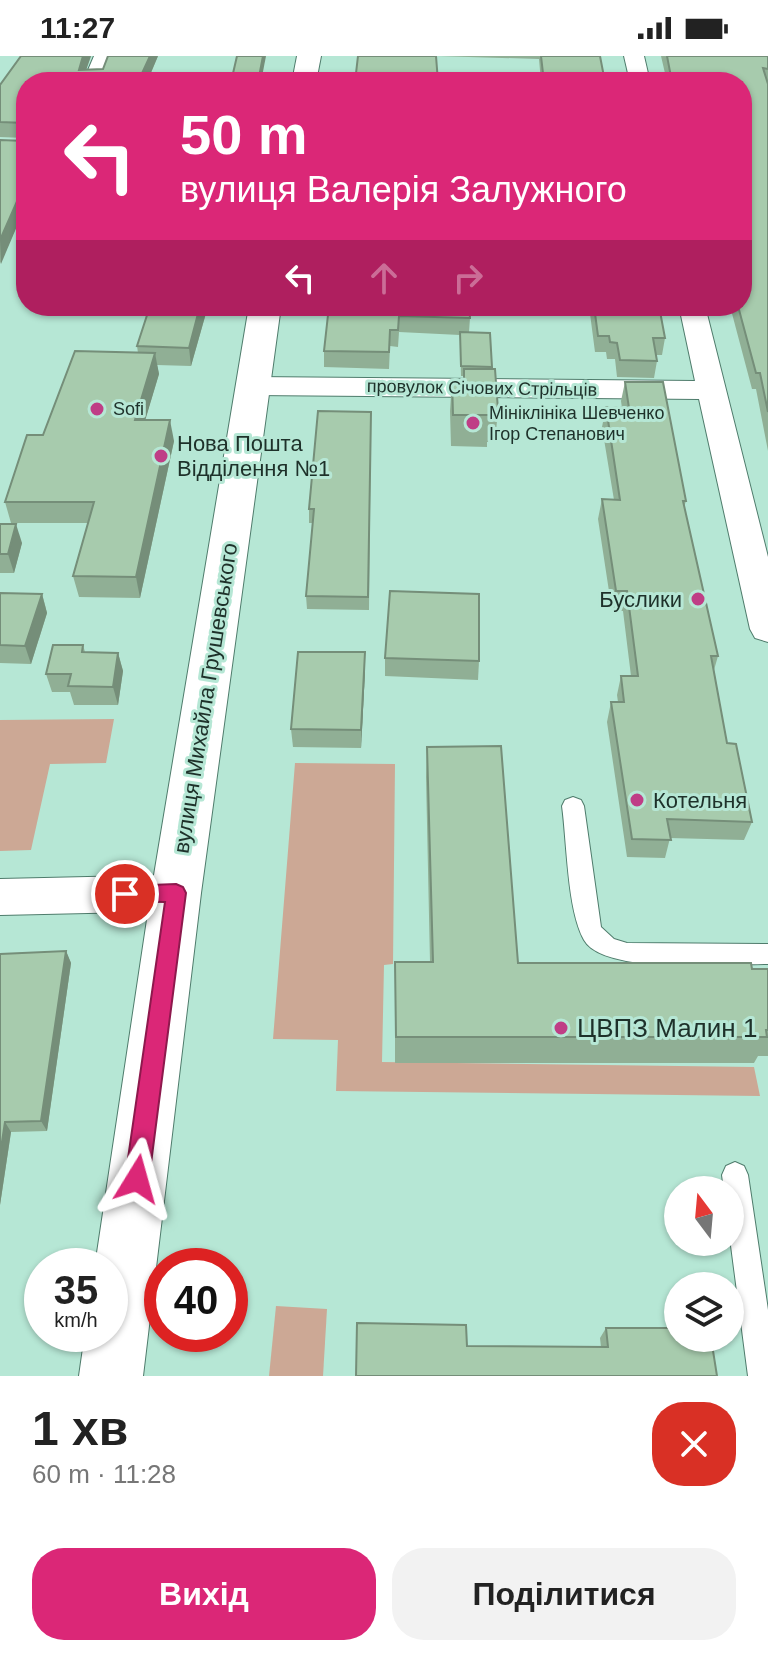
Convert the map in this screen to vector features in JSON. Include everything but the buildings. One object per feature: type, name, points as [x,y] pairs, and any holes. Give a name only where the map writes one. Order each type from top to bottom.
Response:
[{"type":"street","name":"вулиця Михайла Грушевського","points":[[111,1376],[176,893],[263,316]]},
{"type":"street","points":[[694,316],[768,629]]},
{"type":"street","name":"провулок Січових Стрільців","points":[[252,386],[711,390]]},
{"type":"street","points":[[0,897],[176,893]]},
{"type":"lane","points":[[573,806],[591,937],[606,949],[627,953],[768,954]]},
{"type":"lane","points":[[735,1175],[763,1376]]},
{"type":"shaded area","points":[[114,719],[106,763],[50,764],[31,850],[0,851],[0,720]]},
{"type":"shaded area","points":[[295,763],[395,764],[393,964],[384,965],[382,1062],[754,1067],[760,1096],[336,1091],[338,1040],[273,1039]]},
{"type":"shaded area","points":[[276,1306],[327,1309],[323,1376],[269,1376]]},
{"type":"place","name":"Sofi","points":[[97,409]]},
{"type":"place","name":"Мініклініка Шевченко Ігор Степанович","points":[[473,423]]},
{"type":"place","name":"Нова Пошта Відділення №1","points":[[161,456]]},
{"type":"place","name":"Буслики","points":[[698,599]]},
{"type":"place","name":"Котельня","points":[[637,800]]},
{"type":"place","name":"ЦВПЗ Малин 1","points":[[561,1028]]},
{"type":"route","points":[[125,894],[176,893],[137,1179]]}]
